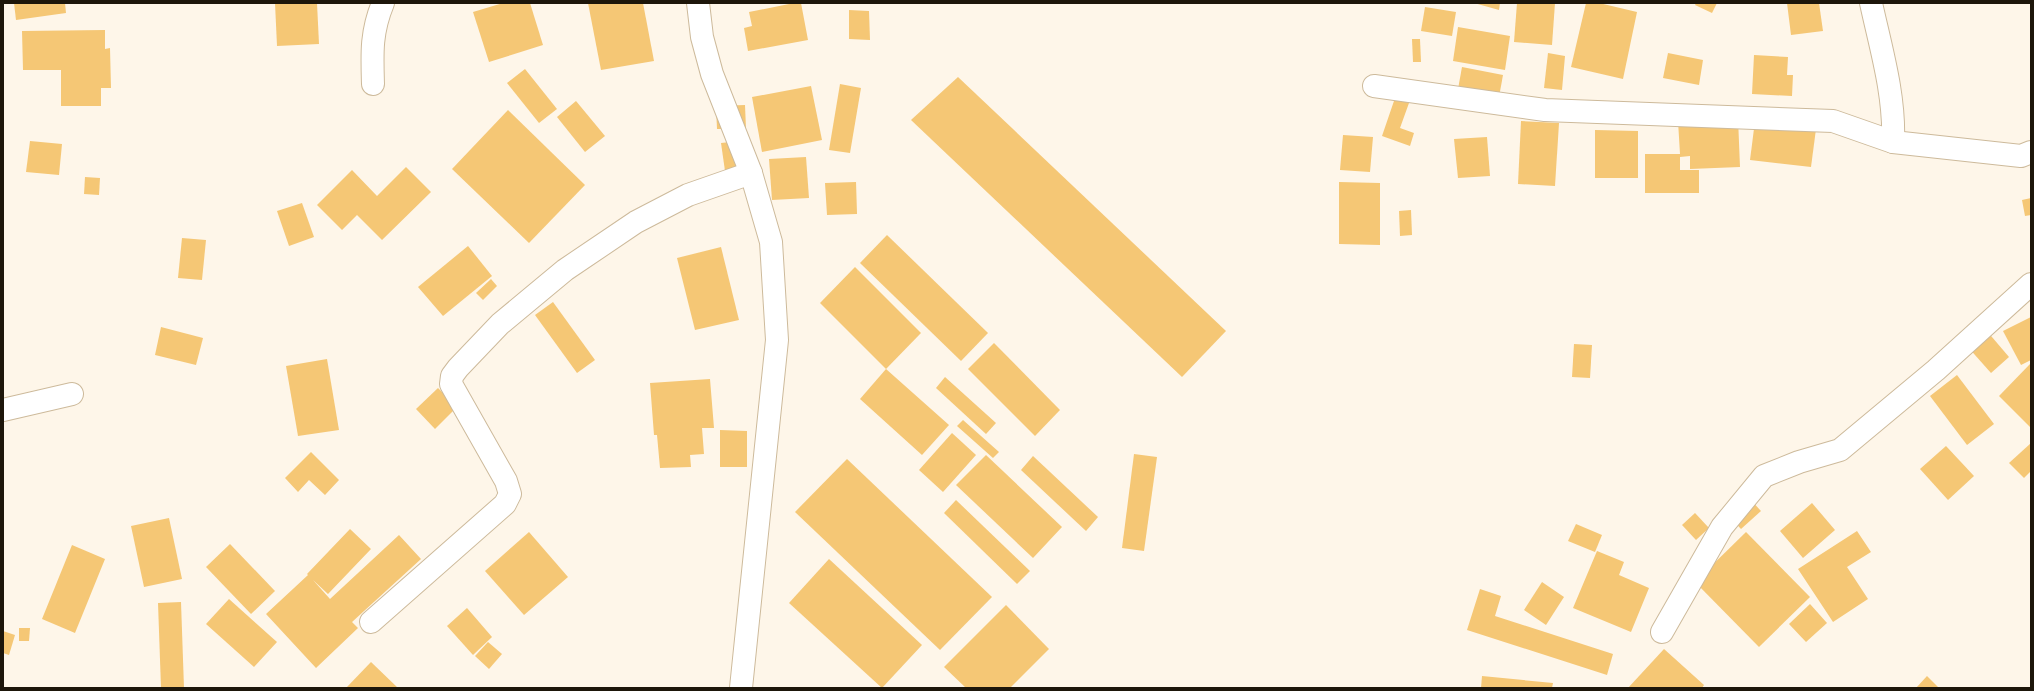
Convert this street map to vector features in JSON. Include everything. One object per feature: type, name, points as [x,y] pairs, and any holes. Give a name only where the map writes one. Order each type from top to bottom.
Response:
[{"type":"street","points":[[373,84],[373,40],[375,23],[383,3]]},
{"type":"street","points":[[698,3],[702,37],[712,74],[751,173],[771,242],[777,340],[741,688]]},
{"type":"street","points":[[1871,3],[1884,59],[1894,116],[1893,142]]},
{"type":"street","points":[[1374,86],[1545,110],[1833,121],[1893,142],[2021,156],[2031,152]]},
{"type":"street","points":[[371,622],[505,504],[510,494],[506,481],[451,384],[452,376],[458,368],[500,324],[565,270],[636,222],[688,195],[751,173]]},
{"type":"street","points":[[1662,632],[1722,527],[1764,476],[1799,462],[1840,450],[1936,370],[2031,284]]},
{"type":"street","points":[[3,410],[72,394]]},
{"type":"building","points":[[14,3],[65,3],[66,13],[16,20]]},
{"type":"building","points":[[275,3],[317,3],[319,44],[277,46]]},
{"type":"building","points":[[503,3],[530,3],[543,45],[489,62],[473,12]]},
{"type":"building","points":[[588,3],[643,3],[654,61],[601,70]]},
{"type":"building","points":[[801,3],[808,40],[748,51],[744,28],[752,26],[749,12]]},
{"type":"building","points":[[1474,3],[1500,3],[1499,10]]},
{"type":"building","points":[[1517,3],[1555,3],[1552,45],[1514,42]]},
{"type":"building","points":[[1586,3],[1599,3],[1637,12],[1623,79],[1571,67]]},
{"type":"building","points":[[1696,3],[1717,3],[1712,13],[1695,5]]},
{"type":"building","points":[[1787,3],[1819,3],[1823,31],[1791,35]]},
{"type":"building","points":[[1425,7],[1456,12],[1452,36],[1421,31]]},
{"type":"building","points":[[849,10],[869,11],[870,40],[849,39]]},
{"type":"building","points":[[1458,27],[1510,36],[1505,70],[1453,61]]},
{"type":"building","points":[[105,30],[105,49],[110,48],[111,88],[101,88],[101,106],[61,106],[61,70],[23,70],[22,31]]},
{"type":"building","points":[[1412,39],[1420,39],[1421,62],[1413,62]]},
{"type":"building","points":[[1548,53],[1565,56],[1562,90],[1544,88]]},
{"type":"building","points":[[1668,53],[1703,60],[1699,85],[1663,78]]},
{"type":"building","points":[[1754,55],[1788,57],[1787,75],[1793,75],[1792,96],[1752,94]]},
{"type":"building","points":[[1462,67],[1503,75],[1499,97],[1458,89]]},
{"type":"building","points":[[525,69],[557,109],[539,123],[507,83]]},
{"type":"building","points":[[958,77],[1226,331],[1182,377],[911,120]]},
{"type":"building","points":[[840,84],[861,88],[850,153],[829,150]]},
{"type":"building","points":[[811,86],[822,140],[762,152],[752,97]]},
{"type":"building","points":[[1395,98],[1409,103],[1400,128],[1414,133],[1410,146],[1382,136]]},
{"type":"building","points":[[576,101],[605,136],[585,152],[557,117]]},
{"type":"building","points":[[745,105],[746,129],[717,129],[716,106]]},
{"type":"building","points":[[508,110],[585,185],[529,243],[452,169]]},
{"type":"building","points":[[1738,118],[1740,167],[1690,169],[1690,156],[1680,157],[1680,170],[1699,170],[1699,193],[1645,193],[1645,154],[1680,154],[1678,121]]},
{"type":"building","points":[[1521,121],[1559,123],[1555,186],[1518,184]]},
{"type":"building","points":[[1755,121],[1816,129],[1811,167],[1750,160]]},
{"type":"building","points":[[1595,130],[1638,131],[1638,178],[1595,178]]},
{"type":"building","points":[[1343,135],[1373,137],[1370,172],[1340,170]]},
{"type":"building","points":[[1487,137],[1490,176],[1458,178],[1454,139]]},
{"type":"building","points":[[749,140],[754,181],[727,185],[721,143]]},
{"type":"building","points":[[30,141],[62,144],[59,175],[26,172]]},
{"type":"building","points":[[806,157],[809,198],[772,200],[769,159]]},
{"type":"building","points":[[406,167],[431,192],[382,240],[357,215],[342,230],[317,205],[352,170],[377,196]]},
{"type":"building","points":[[85,177],[100,178],[99,195],[84,194]]},
{"type":"building","points":[[856,182],[857,214],[827,215],[825,183]]},
{"type":"building","points":[[1339,182],[1380,183],[1380,245],[1339,244]]},
{"type":"building","points":[[2031,198],[2031,215],[2025,216],[2022,200]]},
{"type":"building","points":[[302,203],[314,237],[289,246],[277,211]]},
{"type":"building","points":[[1411,210],[1412,235],[1400,236],[1399,211]]},
{"type":"building","points":[[887,235],[988,333],[961,361],[860,263]]},
{"type":"building","points":[[182,238],[206,240],[202,280],[178,278]]},
{"type":"building","points":[[468,246],[492,276],[443,316],[418,287]]},
{"type":"building","points":[[721,247],[739,320],[695,330],[677,258]]},
{"type":"building","points":[[855,267],[921,333],[886,369],[820,303]]},
{"type":"building","points":[[491,279],[497,286],[483,300],[476,293]]},
{"type":"building","points":[[553,302],[595,360],[577,373],[535,315]]},
{"type":"building","points":[[2031,317],[2031,360],[2021,365],[2003,331]]},
{"type":"building","points":[[161,327],[203,338],[196,365],[155,355]]},
{"type":"building","points":[[1986,330],[2009,357],[1991,373],[1967,346]]},
{"type":"building","points":[[994,343],[1060,410],[1035,436],[968,369]]},
{"type":"building","points":[[1574,344],[1592,345],[1590,378],[1572,377]]},
{"type":"building","points":[[327,359],[339,430],[298,436],[286,366]]},
{"type":"building","points":[[2031,363],[2031,428],[1999,396]]},
{"type":"building","points":[[886,369],[949,425],[922,455],[860,399]]},
{"type":"building","points":[[1957,375],[1994,424],[1967,445],[1930,396]]},
{"type":"building","points":[[945,377],[996,423],[986,434],[936,388]]},
{"type":"building","points":[[710,379],[714,428],[702,428],[704,454],[690,455],[691,467],[660,468],[657,435],[654,435],[650,383]]},
{"type":"building","points":[[438,388],[457,407],[435,429],[416,409]]},
{"type":"building","points":[[963,420],[999,452],[993,458],[957,426]]},
{"type":"building","points":[[720,430],[747,431],[747,467],[720,467]]},
{"type":"building","points":[[952,433],[976,455],[943,492],[919,470]]},
{"type":"building","points":[[2031,443],[2031,471],[2024,478],[2009,463]]},
{"type":"building","points":[[1946,446],[1974,476],[1948,500],[1920,469]]},
{"type":"building","points":[[311,452],[339,480],[325,495],[309,480],[298,492],[285,478]]},
{"type":"building","points":[[1134,454],[1157,457],[1144,551],[1122,548]]},
{"type":"building","points":[[986,455],[1062,527],[1033,558],[956,485]]},
{"type":"building","points":[[1033,456],[1098,517],[1086,531],[1021,470]]},
{"type":"building","points":[[847,459],[992,597],[940,650],[795,512]]},
{"type":"building","points":[[1749,498],[1761,511],[1741,529],[1729,516]]},
{"type":"building","points":[[956,500],[1030,571],[1017,584],[944,513]]},
{"type":"building","points":[[1812,503],[1835,530],[1803,558],[1780,531]]},
{"type":"building","points":[[1695,513],[1709,528],[1696,540],[1682,525]]},
{"type":"building","points":[[169,518],[182,579],[144,587],[131,526]]},
{"type":"building","points":[[1576,524],[1602,535],[1595,552],[1568,541]]},
{"type":"building","points":[[350,529],[371,549],[328,594],[313,580],[330,599],[399,535],[421,559],[352,622],[358,628],[316,668],[266,614],[308,575],[307,574]]},
{"type":"building","points":[[1857,531],[1871,552],[1847,567],[1868,599],[1833,622],[1798,569]]},
{"type":"building","points":[[529,532],[568,577],[524,615],[485,571]]},
{"type":"building","points":[[1746,532],[1810,597],[1759,647],[1695,582]]},
{"type":"building","points":[[230,544],[275,591],[251,614],[206,567]]},
{"type":"building","points":[[72,545],[105,559],[75,633],[42,619]]},
{"type":"building","points":[[1597,551],[1624,562],[1619,575],[1649,588],[1631,632],[1573,608]]},
{"type":"building","points":[[829,559],[922,645],[882,688],[789,603]]},
{"type":"building","points":[[1542,582],[1564,597],[1546,625],[1524,610]]},
{"type":"building","points":[[1480,589],[1501,596],[1495,616],[1613,654],[1607,675],[1467,630]]},
{"type":"building","points":[[229,599],[277,642],[254,667],[206,624]]},
{"type":"building","points":[[181,602],[184,688],[161,688],[158,603]]},
{"type":"building","points":[[1810,604],[1827,623],[1806,642],[1789,624]]},
{"type":"building","points":[[1006,605],[1049,649],[1010,688],[966,688],[944,667]]},
{"type":"building","points":[[467,608],[492,637],[473,655],[447,626]]},
{"type":"building","points":[[19,628],[30,628],[29,641],[19,641]]},
{"type":"building","points":[[3,631],[15,635],[9,655],[3,653]]},
{"type":"building","points":[[488,642],[502,654],[489,669],[475,656]]},
{"type":"building","points":[[1664,649],[1704,685],[1702,688],[1628,688]]},
{"type":"building","points":[[371,662],[398,688],[346,688]]},
{"type":"building","points":[[1482,676],[1553,683],[1552,688],[1481,688]]},
{"type":"building","points":[[1927,676],[1939,688],[1916,688]]}]
